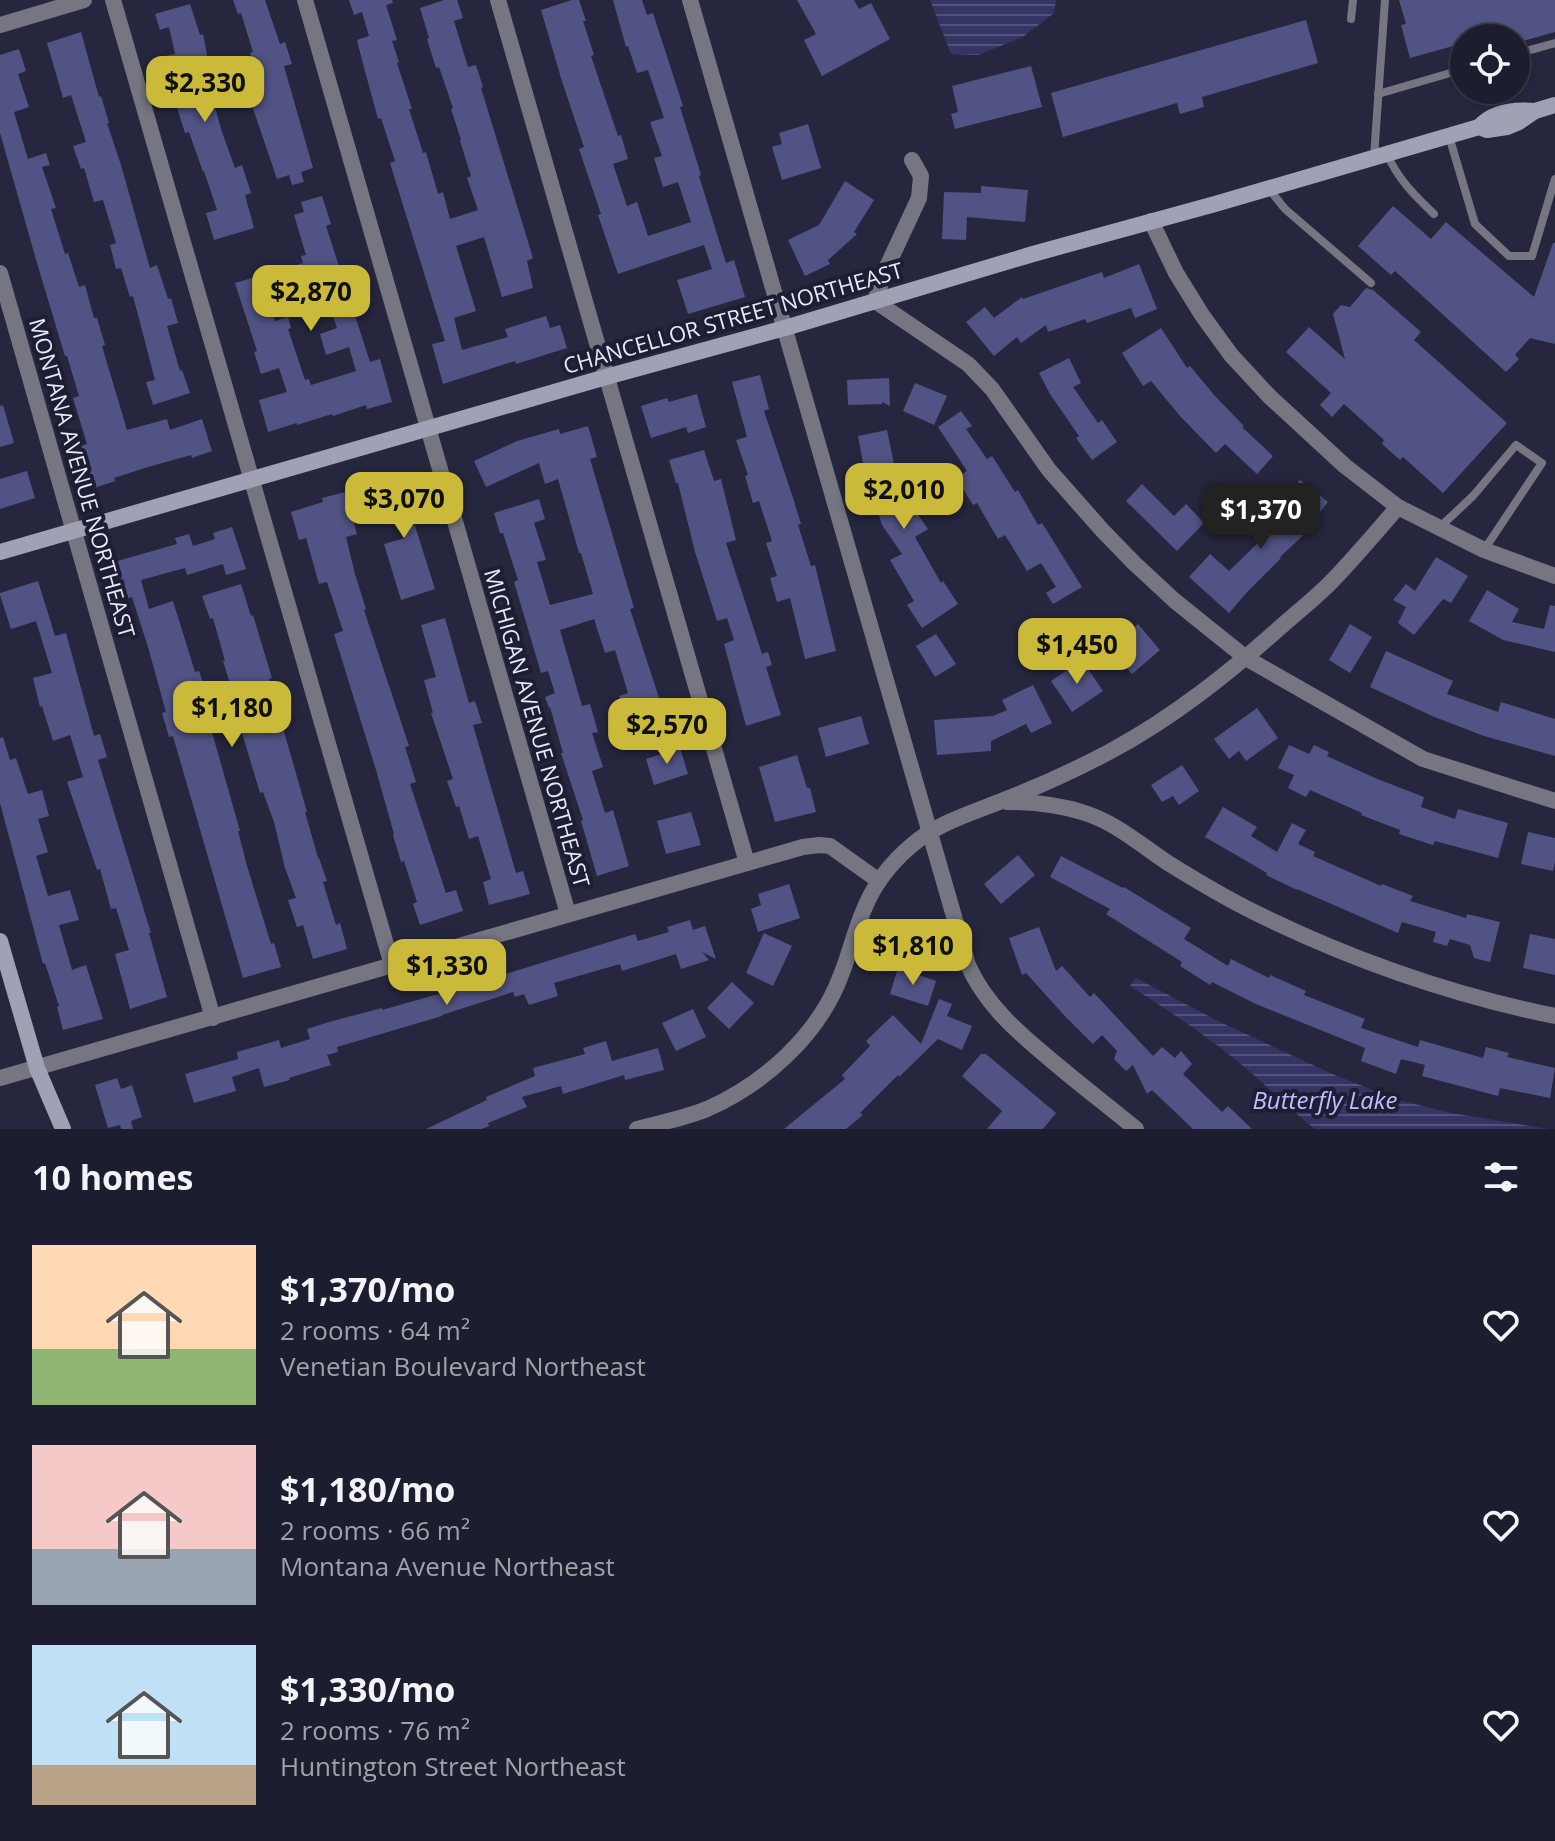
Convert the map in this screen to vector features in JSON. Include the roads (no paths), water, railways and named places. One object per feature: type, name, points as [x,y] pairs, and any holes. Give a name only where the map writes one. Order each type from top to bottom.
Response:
[{"type":"street","points":[[0,25],[84,0]]},
{"type":"street","points":[[113,0],[392,965]]},
{"type":"street","name":"MICHIGAN AVENUE NORTHEAST","points":[[305,0],[568,914]]},
{"type":"street","points":[[498,0],[747,863]]},
{"type":"street","points":[[690,0],[961,940],[977,985],[989,1002],[1026,1039],[1136,1129]]},
{"type":"street","name":"CHANCELLOR STREET NORTHEAST","points":[[0,552],[1381,156],[1479,127],[1485,120],[1503,113],[1518,109],[1535,111],[1555,105]]},
{"type":"street","points":[[912,160],[921,176],[919,198],[891,257],[875,301],[968,364],[992,389],[1049,470],[1102,530],[1165,591],[1246,658],[1423,759],[1555,801]]},
{"type":"street","points":[[1151,221],[1176,273],[1231,355],[1270,397],[1345,466],[1398,507],[1484,550],[1555,576]]},
{"type":"street","name":"MONTANA AVENUE NORTHEAST","points":[[0,273],[213,1018]]},
{"type":"street","points":[[637,1129],[704,1110],[733,1096],[781,1062],[814,1023],[840,980],[863,909],[879,881],[911,846],[930,831],[958,817],[1054,780],[1152,727],[1246,658],[1333,580],[1398,507]]},
{"type":"street","points":[[1001,802],[1044,804],[1088,814],[1254,912],[1315,941],[1432,985],[1505,1006],[1555,1016]]},
{"type":"street","points":[[0,1078],[803,847],[830,846],[879,881]]},
{"type":"street","points":[[0,941],[37,1068],[63,1129]]},
{"type":"lane","points":[[1351,19],[1353,0]]},
{"type":"lane","points":[[1385,0],[1378,94],[1381,156],[1406,187],[1434,214]]},
{"type":"lane","points":[[1530,50],[1555,43]]},
{"type":"lane","points":[[1378,94],[1450,73]]},
{"type":"lane","points":[[1449,136],[1475,224],[1509,256],[1532,256],[1555,179]]},
{"type":"lane","points":[[1268,188],[1285,209],[1371,283]]},
{"type":"lane","points":[[1440,528],[1473,496],[1516,445],[1542,463],[1484,550]]},
{"type":"water","points":[[930,0],[1056,0],[1054,13],[1023,37],[978,55],[951,54]]},
{"type":"water","name":"Butterfly Lake","points":[[1136,978],[1220,1022],[1395,1099],[1451,1113],[1549,1129],[1315,1129],[1223,1050],[1130,986]]}]
